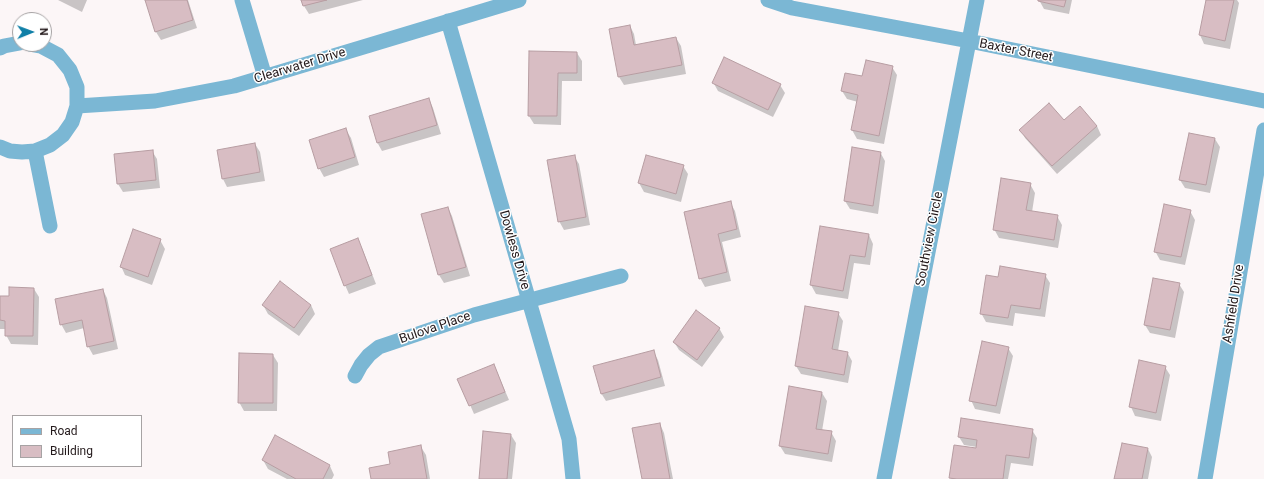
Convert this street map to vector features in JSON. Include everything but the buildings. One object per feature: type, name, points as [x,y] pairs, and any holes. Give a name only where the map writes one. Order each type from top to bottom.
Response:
[{"type":"street","points":[[242,0],[265,77]]},
{"type":"street","name":"Clearwater Drive","points":[[77,106],[155,101],[234,86],[519,0]]},
{"type":"street","name":"Baxter Street","points":[[768,0],[792,8],[969,41],[1264,101]]},
{"type":"street","name":"Southview Circle","points":[[884,479],[977,0]]},
{"type":"street","name":"Dowless Drive","points":[[448,21],[569,439],[573,479]]},
{"type":"street","points":[[1,44],[12,43]]},
{"type":"street","points":[[0,147],[10,151],[35,151],[50,145],[63,135],[72,122],[77,106],[77,87],[70,70],[58,55],[52,52]]},
{"type":"street","name":"Ashfield Drive","points":[[1206,479],[1264,130]]},
{"type":"street","points":[[35,151],[50,226]]},
{"type":"street","name":"Bulova Place","points":[[355,376],[369,355],[379,347],[474,315],[621,276]]}]
